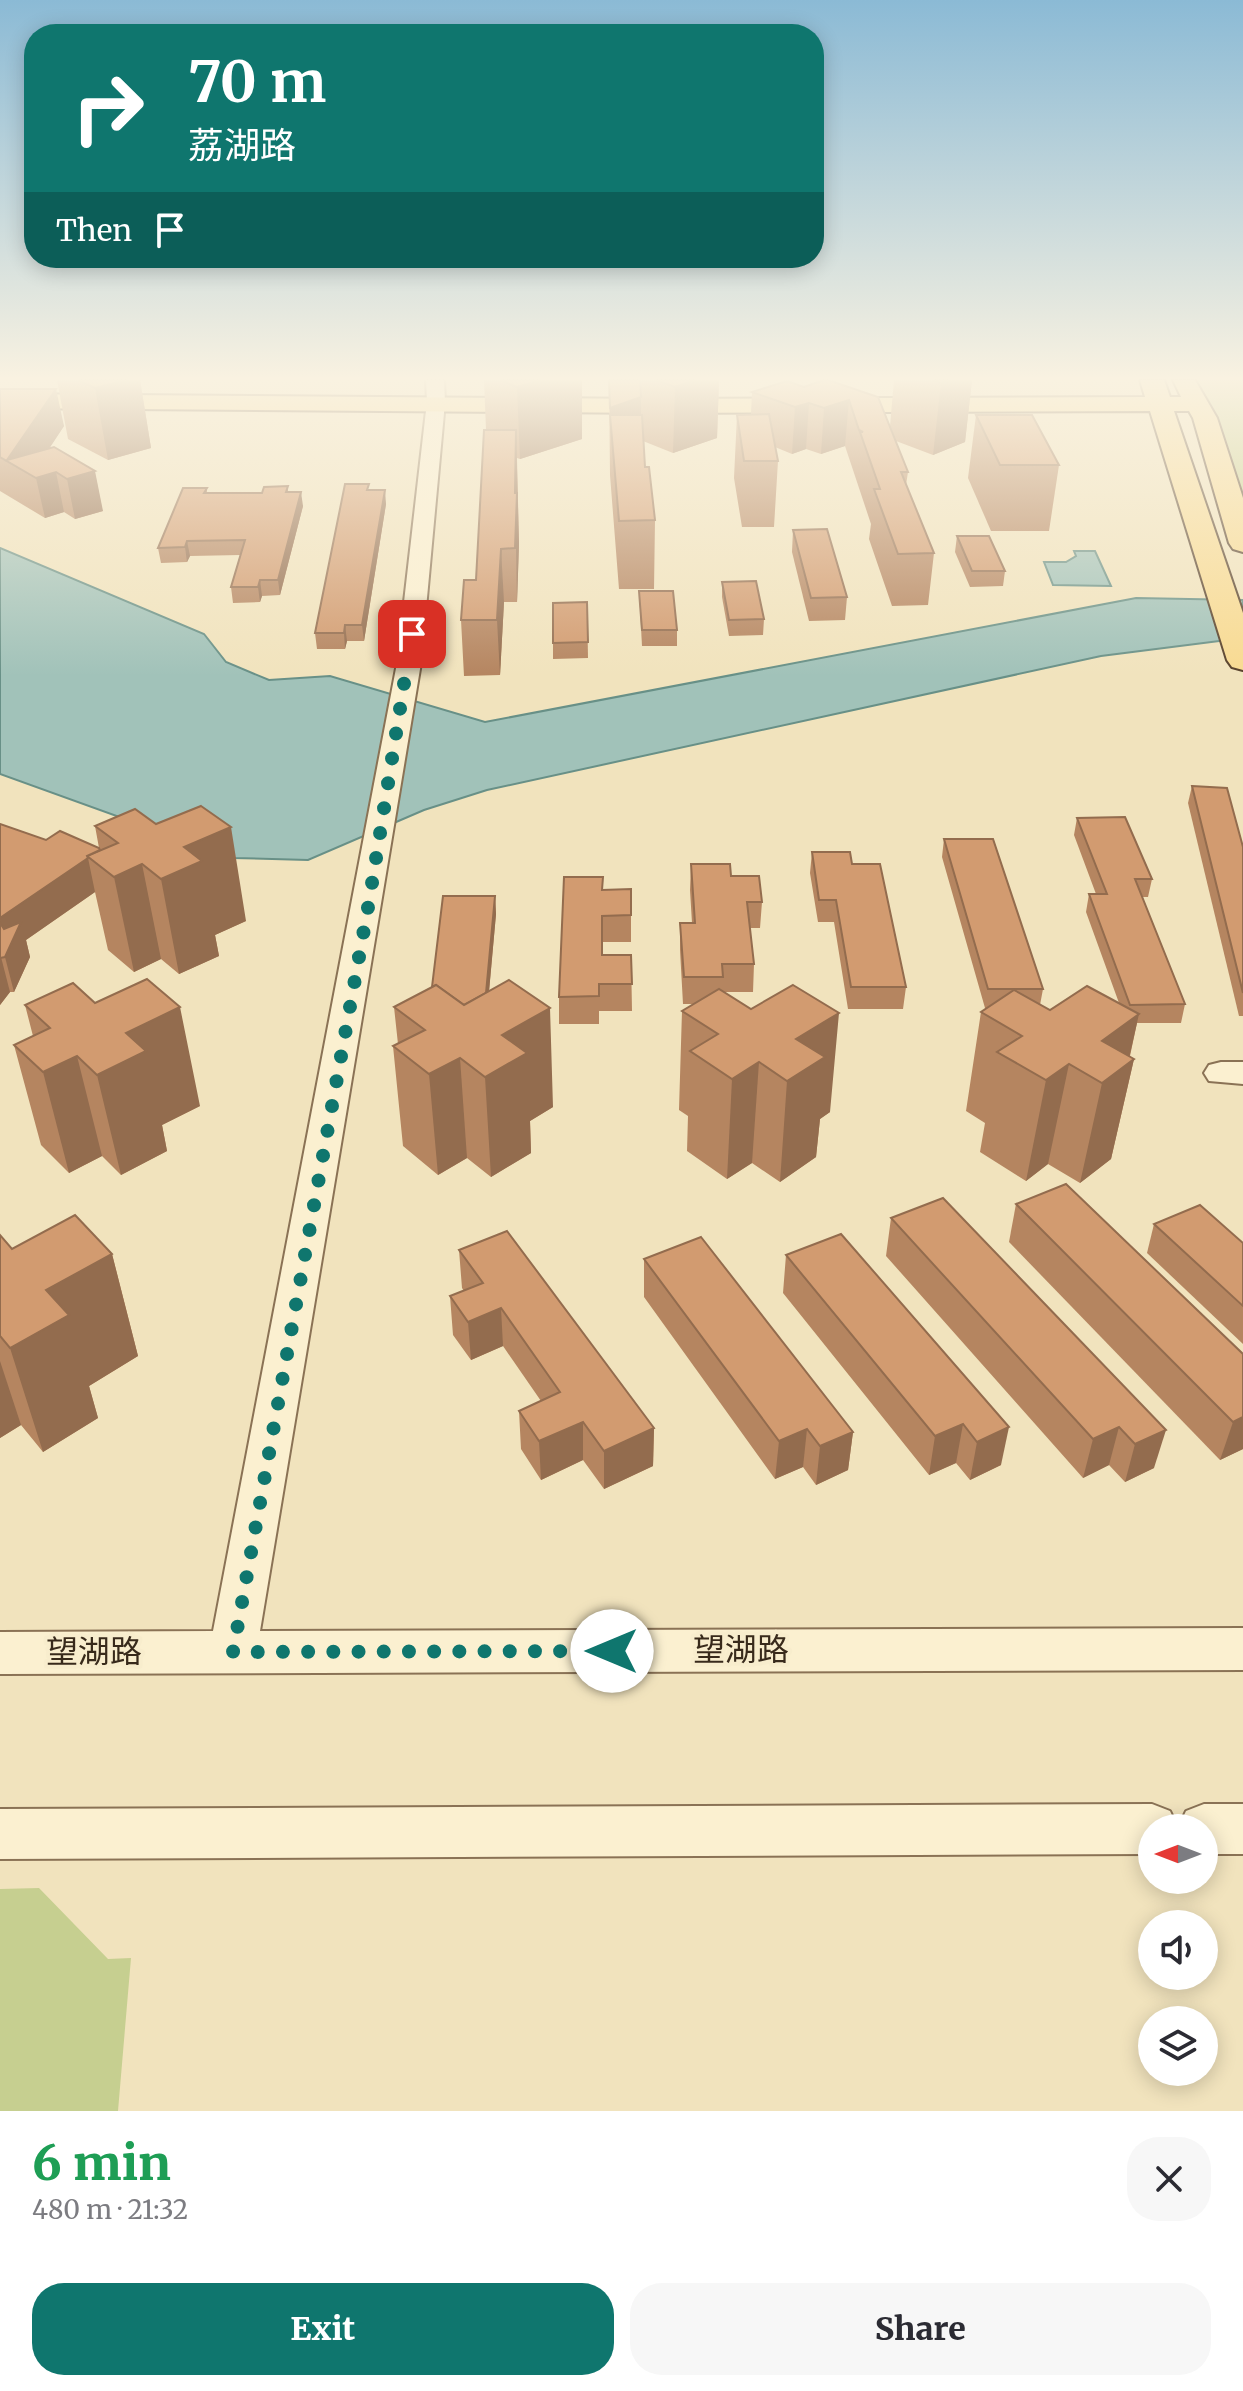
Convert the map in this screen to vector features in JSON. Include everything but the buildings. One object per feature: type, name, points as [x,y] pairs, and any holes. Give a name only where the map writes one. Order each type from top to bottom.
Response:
[{"type":"main road","points":[[1185,479],[1241,654]]},
{"type":"main road","points":[[1223,479],[1243,543]]},
{"type":"street","points":[[233,1652],[369,902],[409,663],[427,479]]},
{"type":"street","name":"望湖路","points":[[0,1653],[1243,1649]]},
{"type":"street","points":[[0,1834],[1138,1829]]},
{"type":"street","points":[[1218,1829],[1243,1829]]},
{"type":"green space","points":[[1236,479],[1243,479],[1243,501]]},
{"type":"green space","points":[[39,1888],[108,1959],[131,1958],[118,2111],[0,2111],[0,1889]]},
{"type":"water","points":[[0,548],[204,634],[226,662],[269,680],[330,676],[485,722],[1136,598],[1243,600],[1243,638],[1101,656],[487,790],[424,810],[308,860],[233,858],[0,774]]},
{"type":"water","points":[[1074,551],[1095,551],[1111,586],[1053,585],[1044,562],[1066,562],[1076,556]]},
{"type":"route","points":[[412,634],[369,902],[233,1652],[612,1651]]}]
